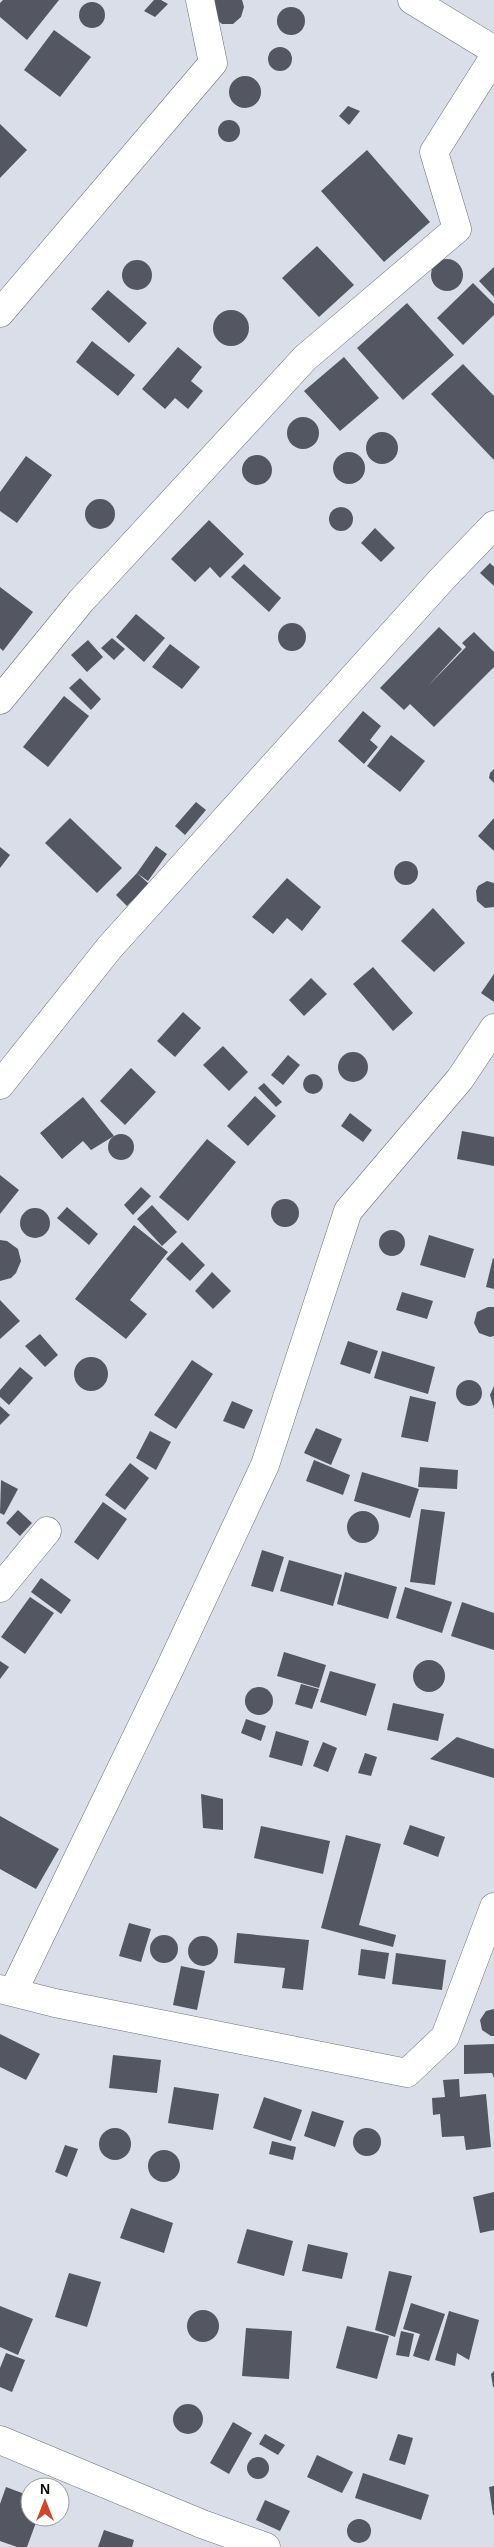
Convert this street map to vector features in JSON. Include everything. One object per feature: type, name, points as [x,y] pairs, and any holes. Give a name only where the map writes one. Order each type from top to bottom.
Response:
[{"type":"street","points":[[0,313],[213,63],[200,0]]},
{"type":"street","points":[[412,0],[494,50]]},
{"type":"street","points":[[0,700],[81,601],[305,358],[457,229],[434,152],[494,57]]},
{"type":"street","points":[[0,1085],[110,948],[443,578],[494,525]]},
{"type":"street","points":[[494,1028],[460,1079],[348,1211],[265,1465],[170,1668],[6,1991],[55,2004],[407,2073],[444,2037],[487,1945],[494,1907]]},
{"type":"street","points":[[0,1588],[47,1531]]},
{"type":"street","points":[[0,2440],[202,2524],[266,2547]]},
{"type":"building","points":[[3,0],[59,0],[27,40],[0,17],[0,3]]},
{"type":"building","points":[[154,0],[161,0],[168,4],[155,17],[144,11]]},
{"type":"building","points":[[214,0],[242,0],[244,7],[241,17],[233,24],[222,24],[217,20]]},
{"type":"building","points":[[92,2],[102,5],[105,15],[102,25],[92,28],[82,25],[79,15],[82,5]]},
{"type":"building","points":[[291,7],[301,11],[305,21],[301,31],[291,35],[281,31],[277,21],[281,11]]},
{"type":"building","points":[[54,30],[91,57],[60,97],[24,70]]},
{"type":"building","points":[[280,47],[288,51],[292,59],[288,67],[280,71],[272,67],[268,59],[272,51]]},
{"type":"building","points":[[245,76],[257,80],[261,92],[257,104],[245,108],[233,104],[229,92],[233,80]]},
{"type":"building","points":[[348,106],[360,111],[349,125],[339,116]]},
{"type":"building","points":[[225,120],[233,120],[240,127],[240,135],[233,142],[225,142],[218,135],[218,127]]},
{"type":"building","points":[[0,124],[27,150],[0,178]]},
{"type":"building","points":[[367,150],[430,222],[384,262],[321,191]]},
{"type":"building","points":[[317,246],[354,285],[319,317],[282,278]]},
{"type":"building","points":[[447,259],[453,260],[458,264],[462,269],[462,281],[458,286],[453,290],[447,291],[441,290],[436,286],[432,281],[431,275],[432,269],[436,264],[441,260]]},
{"type":"building","points":[[137,260],[148,264],[152,275],[148,286],[137,290],[126,286],[122,275],[126,264]]},
{"type":"building","points":[[494,267],[494,297],[479,281]]},
{"type":"building","points":[[473,283],[494,304],[494,315],[463,345],[437,318]]},
{"type":"building","points":[[108,290],[147,323],[129,343],[91,309]]},
{"type":"building","points":[[407,303],[454,355],[403,400],[357,348]]},
{"type":"building","points":[[231,310],[243,316],[249,328],[243,340],[231,346],[219,340],[213,328],[219,316]]},
{"type":"building","points":[[92,341],[135,375],[118,396],[76,362]]},
{"type":"building","points":[[178,347],[202,367],[191,381],[203,391],[188,409],[175,398],[165,409],[142,389]]},
{"type":"building","points":[[344,357],[379,398],[340,431],[304,391]]},
{"type":"building","points":[[463,364],[494,396],[494,460],[431,394]]},
{"type":"building","points":[[303,417],[309,418],[314,422],[318,427],[318,439],[314,444],[309,448],[303,449],[297,448],[292,444],[288,439],[287,433],[288,427],[292,422],[297,418]]},
{"type":"building","points":[[382,432],[393,437],[398,448],[393,459],[382,464],[371,459],[366,448],[371,437]]},
{"type":"building","points":[[349,452],[355,453],[360,457],[364,462],[364,474],[360,479],[355,483],[349,484],[343,483],[338,479],[334,474],[333,468],[334,462],[338,457],[343,453]]},
{"type":"building","points":[[257,455],[268,459],[272,470],[268,481],[257,485],[246,481],[242,470],[246,459]]},
{"type":"building","points":[[26,456],[52,475],[17,523],[0,511],[0,492]]},
{"type":"building","points":[[100,499],[111,503],[115,514],[111,525],[100,529],[89,525],[85,514],[89,503]]},
{"type":"building","points":[[341,507],[350,510],[353,519],[350,528],[341,531],[332,528],[329,519],[332,510]]},
{"type":"building","points":[[209,520],[244,554],[220,578],[210,567],[195,582],[171,559]]},
{"type":"building","points":[[375,528],[395,548],[381,562],[361,543]]},
{"type":"building","points":[[490,563],[494,567],[494,586],[480,573]]},
{"type":"building","points":[[244,564],[281,598],[269,612],[231,577]]},
{"type":"building","points":[[0,587],[33,612],[3,651],[0,648]]},
{"type":"building","points":[[136,614],[165,638],[144,662],[116,637]]},
{"type":"building","points":[[292,623],[302,627],[306,637],[302,647],[292,651],[282,647],[278,637],[282,627]]},
{"type":"building","points":[[439,627],[462,649],[428,686],[466,647],[462,643],[474,632],[494,652],[494,667],[434,727],[410,704],[404,710],[380,688]]},
{"type":"building","points":[[112,638],[125,649],[114,660],[101,648]]},
{"type":"building","points":[[88,640],[103,657],[87,672],[71,655]]},
{"type":"building","points":[[170,644],[200,667],[182,689],[152,667]]},
{"type":"building","points":[[80,678],[101,699],[91,710],[69,688]]},
{"type":"building","points":[[64,696],[89,716],[48,767],[23,747]]},
{"type":"building","points":[[363,711],[381,726],[370,740],[378,747],[364,764],[338,741]]},
{"type":"building","points":[[391,735],[425,761],[400,792],[367,766]]},
{"type":"building","points":[[494,769],[494,783],[489,778],[490,773]]},
{"type":"building","points":[[196,802],[206,810],[185,835],[175,826]]},
{"type":"building","points":[[70,818],[122,868],[97,893],[45,843]]},
{"type":"building","points":[[494,818],[494,851],[478,836]]},
{"type":"building","points":[[156,846],[167,854],[148,881],[137,873]]},
{"type":"building","points":[[0,847],[10,855],[0,868]]},
{"type":"building","points":[[406,861],[411,862],[417,868],[417,878],[411,884],[406,885],[401,884],[395,878],[394,873],[395,868],[401,862]]},
{"type":"building","points":[[137,873],[149,884],[127,906],[116,895]]},
{"type":"building","points":[[287,878],[321,907],[302,931],[287,918],[273,934],[252,917]]},
{"type":"building","points":[[487,881],[494,883],[494,907],[485,908],[477,901],[476,891],[478,886]]},
{"type":"building","points":[[433,908],[465,943],[434,972],[401,941]]},
{"type":"building","points":[[373,967],[413,1013],[393,1031],[353,984]]},
{"type":"building","points":[[494,974],[494,1002],[481,993]]},
{"type":"building","points":[[311,978],[327,994],[304,1016],[289,1000]]},
{"type":"building","points":[[183,1012],[201,1028],[175,1057],[157,1041]]},
{"type":"building","points":[[223,1046],[248,1072],[229,1091],[203,1065]]},
{"type":"building","points":[[353,1052],[364,1056],[368,1067],[364,1078],[353,1082],[342,1078],[338,1067],[342,1056]]},
{"type":"building","points":[[288,1055],[300,1065],[283,1085],[271,1075]]},
{"type":"building","points":[[131,1068],[156,1092],[125,1125],[100,1101]]},
{"type":"building","points":[[313,1074],[320,1077],[323,1084],[320,1091],[313,1094],[306,1091],[303,1084],[306,1077]]},
{"type":"building","points":[[264,1083],[282,1102],[276,1107],[258,1088]]},
{"type":"building","points":[[255,1096],[276,1116],[248,1146],[227,1126]]},
{"type":"building","points":[[83,1097],[114,1136],[91,1150],[83,1141],[62,1159],[40,1133]]},
{"type":"building","points":[[350,1113],[372,1130],[363,1142],[341,1126]]},
{"type":"building","points":[[462,1131],[494,1137],[494,1166],[457,1159]]},
{"type":"building","points":[[121,1134],[130,1138],[134,1147],[130,1156],[121,1160],[112,1156],[108,1147],[112,1138]]},
{"type":"building","points":[[207,1139],[236,1162],[188,1221],[159,1197]]},
{"type":"building","points":[[0,1175],[19,1190],[0,1214]]},
{"type":"building","points":[[141,1187],[151,1196],[133,1215],[124,1205]]},
{"type":"building","points":[[285,1199],[295,1203],[299,1213],[295,1223],[285,1227],[275,1223],[271,1213],[275,1203]]},
{"type":"building","points":[[152,1205],[177,1232],[162,1246],[137,1219]]},
{"type":"building","points":[[67,1207],[98,1234],[89,1245],[57,1218]]},
{"type":"building","points":[[35,1208],[45,1213],[50,1223],[45,1233],[35,1238],[25,1233],[20,1223],[25,1213]]},
{"type":"building","points":[[134,1225],[168,1252],[130,1300],[147,1314],[126,1339],[75,1299]]},
{"type":"building","points":[[392,1230],[401,1234],[405,1243],[401,1252],[392,1256],[383,1252],[379,1243],[383,1234]]},
{"type":"building","points":[[429,1235],[474,1249],[465,1278],[420,1265]]},
{"type":"building","points":[[0,1240],[7,1241],[18,1249],[21,1261],[16,1273],[11,1278],[0,1281]]},
{"type":"building","points":[[182,1242],[205,1265],[190,1281],[166,1259]]},
{"type":"building","points":[[494,1259],[494,1289],[486,1287]]},
{"type":"building","points":[[212,1272],[231,1291],[213,1309],[195,1291]]},
{"type":"building","points":[[402,1292],[433,1301],[427,1319],[396,1310]]},
{"type":"building","points":[[0,1300],[20,1321],[0,1339]]},
{"type":"building","points":[[488,1307],[494,1307],[494,1336],[490,1337],[479,1333],[474,1323],[477,1312]]},
{"type":"building","points":[[40,1334],[58,1355],[45,1367],[25,1346]]},
{"type":"building","points":[[348,1341],[378,1351],[370,1374],[340,1364]]},
{"type":"building","points":[[382,1351],[435,1367],[428,1394],[374,1378]]},
{"type":"building","points":[[91,1357],[103,1362],[108,1374],[103,1386],[91,1391],[79,1386],[74,1374],[79,1362]]},
{"type":"building","points":[[192,1360],[213,1374],[176,1429],[154,1415]]},
{"type":"building","points":[[20,1367],[33,1378],[9,1405],[0,1397],[0,1390]]},
{"type":"building","points":[[469,1380],[478,1384],[482,1393],[478,1402],[469,1406],[460,1402],[456,1393],[460,1384]]},
{"type":"building","points":[[494,1386],[494,1409],[490,1395]]},
{"type":"building","points":[[410,1396],[436,1402],[428,1442],[401,1437]]},
{"type":"building","points":[[232,1401],[253,1410],[244,1429],[223,1421]]},
{"type":"building","points":[[0,1406],[10,1415],[0,1425]]},
{"type":"building","points":[[316,1428],[342,1439],[331,1465],[304,1453]]},
{"type":"building","points":[[150,1431],[171,1442],[156,1470],[136,1458]]},
{"type":"building","points":[[314,1460],[350,1475],[343,1495],[306,1481]]},
{"type":"building","points":[[130,1463],[149,1478],[125,1510],[105,1495]]},
{"type":"building","points":[[420,1467],[458,1470],[457,1489],[418,1487]]},
{"type":"building","points":[[362,1472],[419,1489],[410,1518],[354,1501]]},
{"type":"building","points":[[1,1480],[18,1489],[4,1515],[0,1513]]},
{"type":"building","points":[[103,1502],[127,1519],[98,1560],[74,1542]]},
{"type":"building","points":[[421,1509],[445,1512],[435,1585],[410,1582]]},
{"type":"building","points":[[18,1510],[32,1523],[20,1536],[6,1523]]},
{"type":"building","points":[[363,1511],[375,1515],[379,1527],[375,1539],[363,1543],[351,1539],[347,1527],[351,1515]]},
{"type":"building","points":[[262,1550],[284,1557],[273,1592],[251,1586]]},
{"type":"building","points":[[289,1560],[342,1575],[333,1606],[280,1591]]},
{"type":"building","points":[[345,1572],[397,1587],[388,1619],[337,1604]]},
{"type":"building","points":[[41,1578],[71,1600],[61,1614],[31,1592]]},
{"type":"building","points":[[405,1587],[452,1602],[442,1633],[396,1618]]},
{"type":"building","points":[[30,1597],[54,1613],[25,1654],[1,1637]]},
{"type":"building","points":[[462,1602],[494,1613],[494,1650],[451,1636]]},
{"type":"building","points":[[284,1652],[326,1665],[319,1688],[277,1676]]},
{"type":"building","points":[[429,1660],[441,1664],[445,1676],[441,1688],[429,1692],[417,1688],[413,1676],[417,1664]]},
{"type":"building","points":[[0,1661],[9,1667],[0,1679]]},
{"type":"building","points":[[330,1671],[376,1684],[366,1716],[320,1702]]},
{"type":"building","points":[[301,1684],[319,1689],[312,1709],[295,1704]]},
{"type":"building","points":[[259,1687],[269,1691],[273,1701],[269,1711],[259,1715],[249,1711],[245,1701],[249,1691]]},
{"type":"building","points":[[393,1703],[444,1714],[438,1741],[387,1730]]},
{"type":"building","points":[[246,1719],[266,1726],[261,1741],[241,1733]]},
{"type":"building","points":[[276,1731],[309,1741],[302,1766],[269,1757]]},
{"type":"building","points":[[457,1737],[494,1749],[494,1778],[430,1759]]},
{"type":"building","points":[[323,1742],[337,1748],[328,1772],[313,1766]]},
{"type":"building","points":[[365,1753],[377,1757],[371,1776],[358,1773]]},
{"type":"building","points":[[201,1794],[223,1799],[223,1830],[203,1828]]},
{"type":"building","points":[[0,1816],[59,1849],[36,1889],[0,1869]]},
{"type":"building","points":[[410,1825],[445,1837],[438,1857],[403,1844]]},
{"type":"building","points":[[261,1826],[330,1841],[323,1874],[254,1858]]},
{"type":"building","points":[[346,1835],[381,1844],[359,1925],[396,1935],[393,1947],[321,1928]]},
{"type":"building","points":[[129,1923],[151,1929],[141,1962],[119,1956]]},
{"type":"building","points":[[237,1933],[309,1940],[303,1990],[282,1988],[285,1968],[234,1963]]},
{"type":"building","points":[[164,1935],[174,1939],[178,1949],[174,1959],[164,1963],[154,1959],[150,1949],[154,1939]]},
{"type":"building","points":[[203,1936],[209,1937],[217,1945],[217,1957],[209,1965],[203,1966],[197,1965],[189,1957],[188,1951],[189,1945],[197,1937]]},
{"type":"building","points":[[361,1949],[389,1953],[385,1979],[358,1975]]},
{"type":"building","points":[[396,1953],[446,1960],[442,1990],[392,1984]]},
{"type":"building","points":[[181,1966],[205,1971],[197,2010],[173,2005]]},
{"type":"building","points":[[494,2009],[494,2036],[491,2036],[482,2030],[480,2020],[486,2011]]},
{"type":"building","points":[[0,2034],[40,2054],[26,2080],[0,2067]]},
{"type":"building","points":[[494,2044],[494,2078],[492,2073],[464,2074],[464,2045]]},
{"type":"building","points":[[113,2055],[161,2060],[157,2093],[109,2088]]},
{"type":"building","points":[[459,2079],[460,2097],[486,2094],[491,2147],[466,2150],[464,2136],[442,2137],[440,2114],[433,2115],[432,2098],[445,2097],[443,2080]]},
{"type":"building","points":[[174,2087],[219,2094],[213,2130],[168,2123]]},
{"type":"building","points":[[264,2097],[302,2110],[291,2141],[253,2128]]},
{"type":"building","points":[[312,2111],[344,2121],[335,2147],[304,2136]]},
{"type":"building","points":[[115,2128],[127,2132],[131,2144],[127,2156],[115,2160],[103,2156],[99,2144],[103,2132]]},
{"type":"building","points":[[367,2128],[377,2132],[381,2142],[377,2152],[367,2156],[357,2152],[353,2142],[357,2132]]},
{"type":"building","points":[[272,2141],[296,2147],[293,2160],[269,2154]]},
{"type":"building","points":[[65,2145],[78,2149],[67,2177],[55,2172]]},
{"type":"building","points":[[164,2150],[176,2154],[180,2166],[176,2178],[164,2182],[152,2178],[148,2166],[152,2154]]},
{"type":"building","points":[[494,2192],[494,2230],[480,2233],[473,2197]]},
{"type":"building","points":[[131,2208],[173,2223],[164,2253],[120,2238]]},
{"type":"building","points":[[247,2229],[293,2241],[284,2276],[237,2263]]},
{"type":"building","points":[[308,2244],[348,2253],[342,2279],[302,2271]]},
{"type":"building","points":[[389,2271],[412,2276],[395,2337],[375,2330]]},
{"type":"building","points":[[69,2273],[101,2282],[87,2327],[55,2317]]},
{"type":"building","points":[[411,2303],[445,2314],[429,2361],[413,2356],[420,2334],[403,2329]]},
{"type":"building","points":[[0,2306],[33,2319],[18,2355],[0,2347]]},
{"type":"building","points":[[203,2310],[209,2311],[214,2315],[218,2320],[218,2332],[214,2337],[209,2341],[203,2342],[197,2341],[192,2337],[188,2332],[187,2326],[188,2320],[192,2315],[197,2311]]},
{"type":"building","points":[[449,2311],[479,2320],[469,2360],[457,2353],[455,2366],[435,2360]]},
{"type":"building","points":[[347,2326],[389,2336],[377,2379],[336,2368]]},
{"type":"building","points":[[246,2328],[292,2331],[289,2379],[242,2376]]},
{"type":"building","points":[[401,2331],[414,2334],[409,2357],[396,2355]]},
{"type":"building","points":[[6,2353],[25,2360],[12,2392],[0,2387],[0,2368]]},
{"type":"building","points":[[494,2371],[494,2387],[493,2387],[491,2374]]},
{"type":"building","points":[[188,2404],[198,2409],[203,2419],[198,2429],[188,2434],[178,2429],[173,2419],[178,2409]]},
{"type":"building","points":[[233,2422],[252,2433],[229,2474],[210,2463]]},
{"type":"building","points":[[265,2434],[285,2445],[278,2455],[259,2444]]},
{"type":"building","points":[[398,2434],[413,2438],[405,2465],[389,2460]]},
{"type":"building","points":[[317,2455],[353,2472],[342,2493],[307,2477]]},
{"type":"building","points":[[258,2457],[268,2464],[269,2468],[262,2478],[258,2479],[248,2472],[247,2468],[254,2458]]},
{"type":"building","points":[[363,2473],[429,2495],[421,2520],[355,2498]]},
{"type":"building","points":[[494,2486],[494,2515],[493,2515],[489,2487]]},
{"type":"building","points":[[6,2487],[20,2492],[20,2527],[34,2527],[27,2547],[17,2547],[0,2541],[0,2504]]},
{"type":"building","points":[[265,2500],[290,2511],[280,2531],[256,2520]]},
{"type":"building","points":[[359,2519],[364,2520],[370,2526],[370,2536],[364,2542],[359,2543],[354,2542],[348,2536],[347,2531],[348,2526],[354,2520]]},
{"type":"building","points":[[104,2530],[134,2540],[132,2547],[98,2547]]}]
